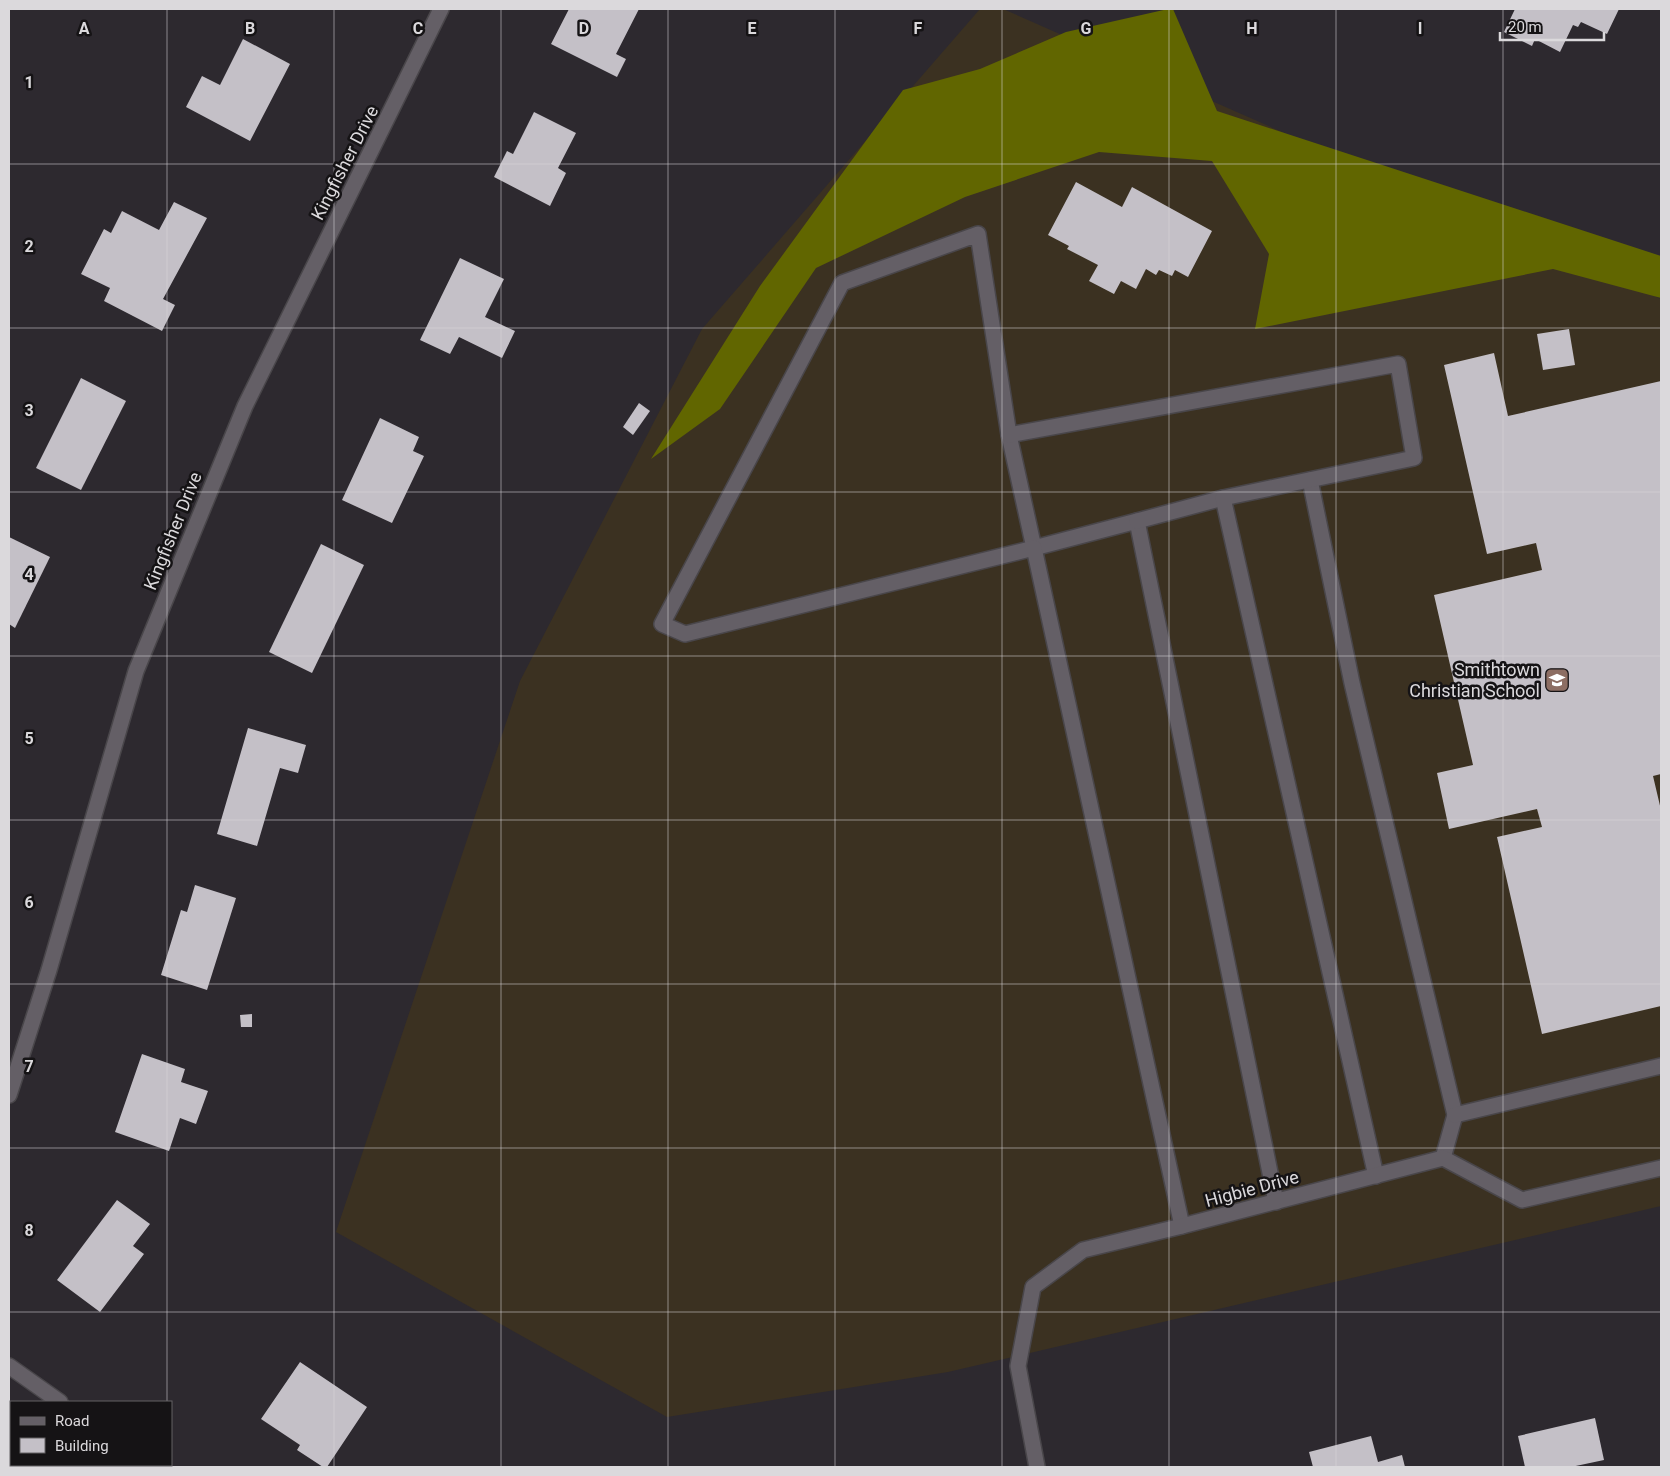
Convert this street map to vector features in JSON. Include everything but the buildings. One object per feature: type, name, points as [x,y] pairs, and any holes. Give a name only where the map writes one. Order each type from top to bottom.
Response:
[{"type":"street","name":"Kingfisher Drive","points":[[9,1094],[49,970],[136,671],[245,406],[441,9]]},
{"type":"street","points":[[1009,435],[1398,364],[1414,458],[1223,498],[1034,548],[685,634],[662,624],[842,283],[978,234],[1009,435],[1034,548],[1182,1226]]},
{"type":"street","points":[[1310,480],[1352,683],[1455,1115],[1443,1158],[1522,1200],[1661,1168]]},
{"type":"street","points":[[1223,498],[1376,1176]]},
{"type":"street","points":[[1137,521],[1276,1202]]},
{"type":"street","points":[[1455,1115],[1661,1066]]},
{"type":"street","name":"Higbie Drive","points":[[1037,1467],[1018,1366],[1033,1287],[1083,1250],[1443,1158]]},
{"type":"street","points":[[9,1366],[59,1401]]},
{"type":"shaded area","points":[[980,9],[1003,9],[1661,299],[1661,1206],[948,1372],[667,1417],[336,1232],[520,681],[702,329]]},
{"type":"shaded area","points":[[1173,9],[1217,111],[1661,256],[1661,298],[1553,269],[1255,329],[1269,254],[1212,161],[1099,152],[965,197],[816,268],[720,409],[651,459],[760,286],[903,90],[980,69],[1066,32]]},
{"type":"place","name":"Smithtown Christian School","points":[[1557,680]]}]
